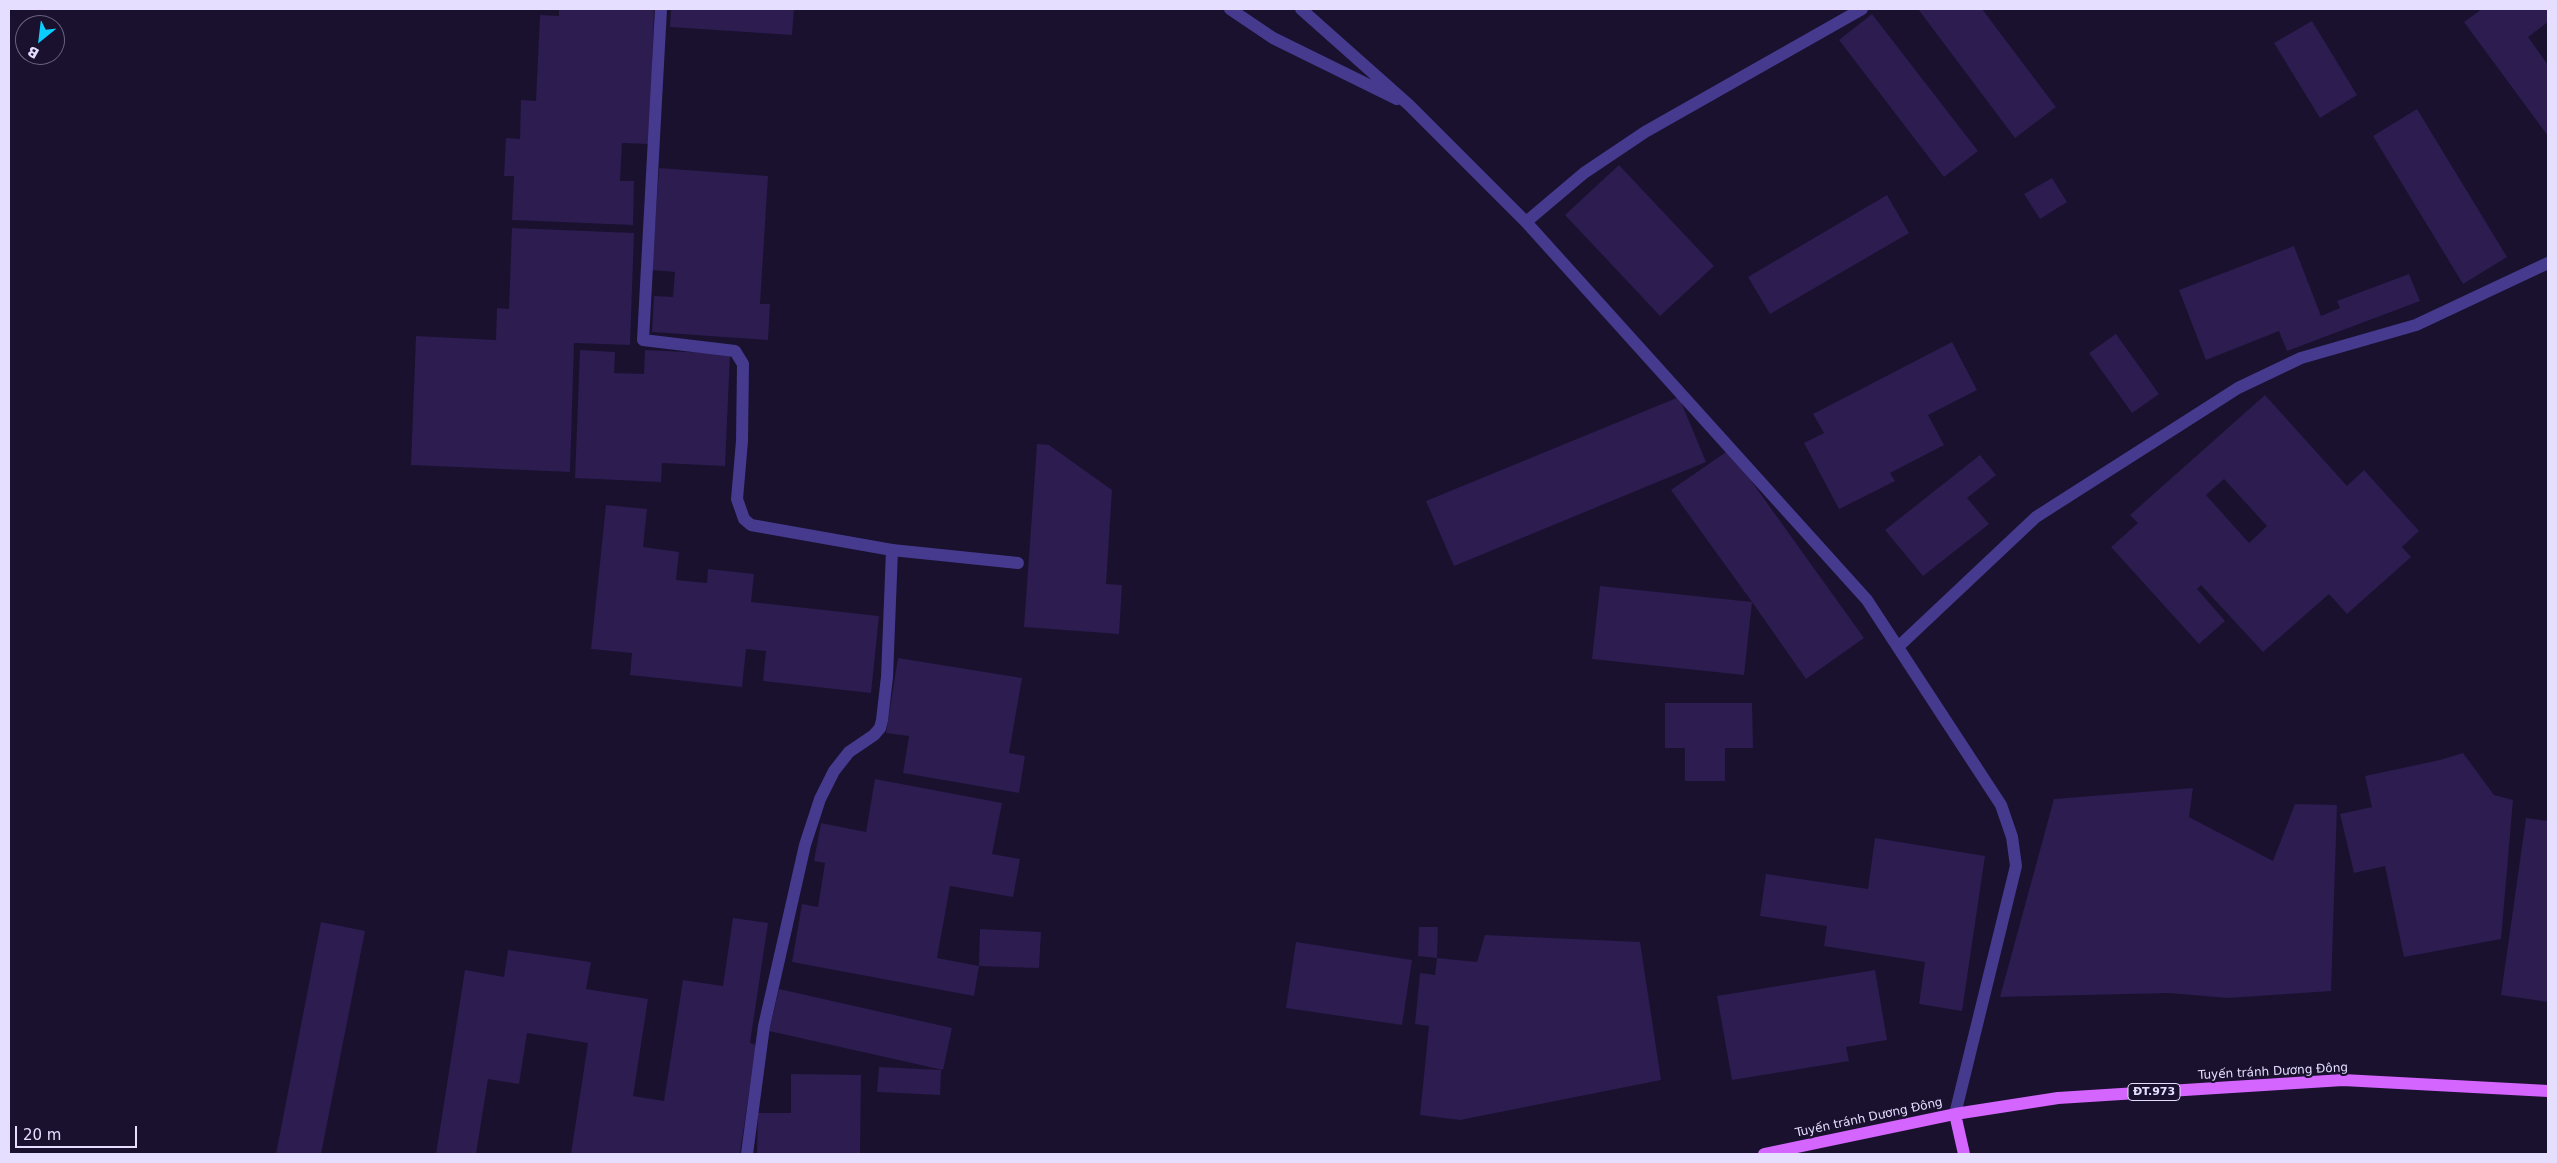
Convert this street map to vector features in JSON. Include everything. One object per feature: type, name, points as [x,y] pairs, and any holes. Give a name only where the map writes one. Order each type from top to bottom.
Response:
[{"type":"main road","name":"Tuyến tránh Dương Đông","points":[[1764,1154],[1955,1114],[2058,1098],[2343,1080],[2548,1091]]},
{"type":"main road","points":[[1955,1114],[1964,1154]]},
{"type":"street","points":[[661,9],[643,340],[735,351],[743,364],[742,441],[737,499],[744,519],[751,525],[892,550],[1018,563]]},
{"type":"street","points":[[1230,9],[1273,38],[1409,105]]},
{"type":"street","points":[[1301,9],[1409,105],[1526,222],[1867,600],[2001,805],[2012,837],[2016,866],[1955,1114]]},
{"type":"street","points":[[1526,222],[1584,174],[1645,132],[1862,9]]},
{"type":"street","points":[[1898,647],[2036,517],[2238,388],[2302,358],[2416,325],[2548,263]]},
{"type":"street","points":[[747,1154],[764,1026],[805,846],[820,799],[834,771],[849,752],[874,735],[880,728],[882,720],[887,677],[892,550]]},
{"type":"building","points":[[559,9],[654,9],[650,144],[622,143],[620,181],[634,181],[633,225],[512,220],[514,176],[504,176],[506,138],[520,139],[521,100],[536,101],[540,15],[559,16]]},
{"type":"building","points":[[671,9],[794,9],[792,35],[670,27]]},
{"type":"building","points":[[1918,9],[1982,9],[2056,107],[2015,138]]},
{"type":"building","points":[[2482,9],[2548,9],[2548,22],[2528,37],[2548,65],[2548,136],[2464,22]]},
{"type":"building","points":[[1872,14],[1978,151],[1944,177],[1839,40]]},
{"type":"building","points":[[2312,21],[2357,95],[2320,118],[2274,43]]},
{"type":"building","points":[[2417,109],[2507,257],[2463,284],[2373,136]]},
{"type":"building","points":[[1619,165],[1714,266],[1660,316],[1565,215]]},
{"type":"building","points":[[659,168],[768,176],[760,304],[770,304],[768,340],[652,332],[654,296],[673,297],[675,272],[652,270]]},
{"type":"building","points":[[2052,178],[2067,202],[2040,219],[2024,194]]},
{"type":"building","points":[[1887,195],[1909,233],[1770,314],[1748,277]]},
{"type":"building","points":[[512,228],[634,233],[630,345],[574,343],[570,472],[411,465],[416,336],[496,340],[497,308],[509,309]]},
{"type":"building","points":[[2294,246],[2321,316],[2340,308],[2337,301],[2409,274],[2420,301],[2287,351],[2279,331],[2206,360],[2179,290]]},
{"type":"building","points":[[2116,334],[2159,394],[2132,413],[2089,353]]},
{"type":"building","points":[[1952,342],[1977,390],[1928,415],[1944,445],[1890,473],[1895,481],[1839,509],[1804,443],[1824,433],[1813,414]]},
{"type":"building","points":[[580,350],[615,352],[614,373],[644,374],[645,350],[730,354],[725,466],[662,463],[661,482],[575,478]]},
{"type":"building","points":[[2265,395],[2347,486],[2364,470],[2419,531],[2402,547],[2411,557],[2347,614],[2329,594],[2263,652],[2201,585],[2197,589],[2225,621],[2199,644],[2111,547],[2138,523],[2130,515]],"holes":[[[2224,479],[2267,526],[2249,543],[2206,495]]]},
{"type":"building","points":[[1679,397],[1706,462],[1454,566],[1426,501]]},
{"type":"building","points":[[1037,444],[1049,445],[1112,490],[1106,584],[1122,585],[1119,634],[1024,627]]},
{"type":"building","points":[[1729,450],[1864,638],[1806,679],[1671,490]]},
{"type":"building","points":[[1980,455],[1996,475],[1967,498],[1989,524],[1923,576],[1885,530]]},
{"type":"building","points":[[606,505],[647,509],[643,547],[679,552],[676,580],[707,583],[708,569],[754,574],[751,602],[879,616],[871,693],[763,681],[766,651],[746,649],[742,687],[630,675],[632,653],[591,649]]},
{"type":"building","points":[[1600,586],[1752,602],[1744,675],[1592,659]]},
{"type":"building","points":[[898,658],[1022,678],[1009,753],[1025,756],[1019,793],[903,773],[909,736],[886,733]]},
{"type":"building","points":[[1665,703],[1752,703],[1753,748],[1725,748],[1725,781],[1685,781],[1685,748],[1665,748]]},
{"type":"building","points":[[2463,753],[2494,795],[2513,800],[2501,939],[2404,957],[2385,866],[2354,873],[2340,814],[2372,807],[2365,776],[2440,760]]},
{"type":"building","points":[[875,779],[1002,803],[992,854],[1020,859],[1013,897],[950,886],[937,958],[979,966],[974,996],[792,962],[802,904],[818,907],[825,863],[814,861],[821,823],[866,832]]},
{"type":"building","points":[[2193,788],[2189,817],[2273,861],[2295,804],[2337,805],[2331,991],[2228,998],[2169,993],[2000,997],[2054,799]]},
{"type":"building","points":[[2526,818],[2548,821],[2548,1002],[2501,995]]},
{"type":"building","points":[[1875,838],[1985,856],[1962,1011],[1919,1004],[1925,962],[1824,946],[1827,926],[1760,916],[1766,874],[1868,889]]},
{"type":"building","points":[[733,918],[768,923],[750,1043],[756,1045],[740,1154],[571,1154],[588,1043],[527,1033],[519,1084],[488,1079],[476,1154],[436,1154],[465,970],[504,977],[508,950],[591,962],[586,989],[648,999],[633,1096],[664,1101],[683,980],[723,986]]},
{"type":"building","points":[[321,922],[365,931],[321,1154],[276,1154]]},
{"type":"building","points":[[1419,927],[1438,927],[1437,958],[1418,956]]},
{"type":"building","points":[[980,929],[1041,932],[1039,968],[979,966]]},
{"type":"building","points":[[1485,935],[1640,942],[1661,1080],[1460,1120],[1420,1115],[1429,1026],[1415,1024],[1420,973],[1435,975],[1437,958],[1477,962]]},
{"type":"building","points":[[1296,942],[1412,960],[1402,1025],[1286,1008]]},
{"type":"building","points":[[1875,970],[1887,1040],[1846,1047],[1849,1061],[1732,1080],[1717,996]]},
{"type":"building","points":[[779,989],[952,1028],[943,1070],[769,1031]]},
{"type":"building","points":[[879,1067],[941,1070],[940,1095],[877,1092]]},
{"type":"building","points":[[791,1074],[861,1075],[860,1154],[757,1154],[758,1113],[791,1113]]}]
